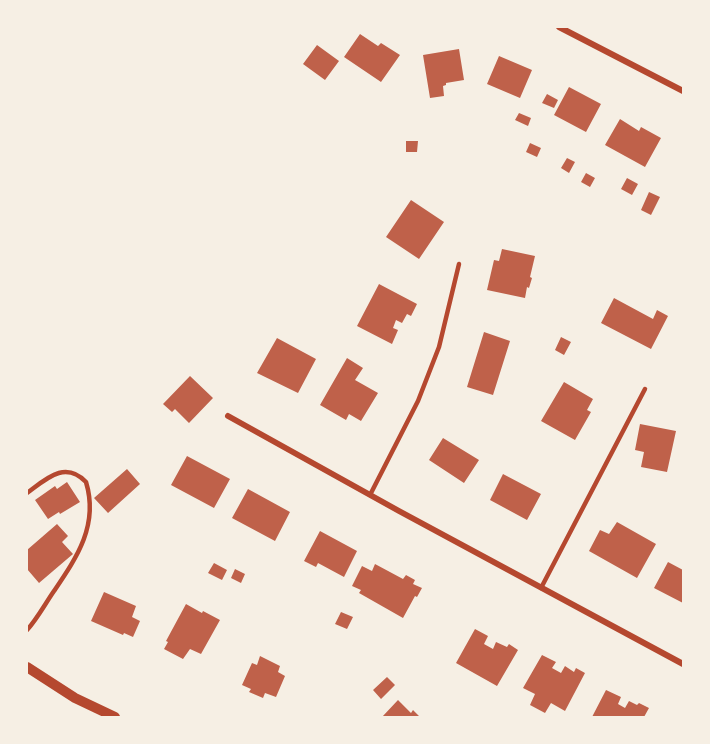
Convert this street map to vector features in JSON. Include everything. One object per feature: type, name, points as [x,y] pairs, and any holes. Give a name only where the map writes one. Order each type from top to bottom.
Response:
[{"type":"street","points":[[559,27],[683,91]]},
{"type":"street","points":[[228,416],[683,664]]},
{"type":"street","points":[[27,668],[75,698],[115,717]]},
{"type":"lane","points":[[370,495],[418,401],[440,347],[459,264]]},
{"type":"lane","points":[[541,588],[645,389]]},
{"type":"lane","points":[[27,493],[50,476],[61,472],[74,473],[86,482],[89,518],[84,544],[27,630]]},
{"type":"building","points":[[360,34],[378,46],[381,43],[400,55],[381,82],[344,57]]},
{"type":"building","points":[[317,45],[339,61],[325,80],[303,64]]},
{"type":"building","points":[[459,49],[464,80],[446,83],[443,86],[444,96],[430,98],[423,55]]},
{"type":"building","points":[[499,56],[532,70],[520,98],[487,84]]},
{"type":"building","points":[[569,87],[601,104],[586,132],[554,115]]},
{"type":"building","points":[[547,94],[558,100],[554,108],[542,103]]},
{"type":"building","points":[[519,113],[531,118],[528,126],[515,120]]},
{"type":"building","points":[[620,119],[639,131],[641,127],[661,138],[645,167],[605,145]]},
{"type":"building","points":[[406,141],[418,141],[417,152],[406,152]]},
{"type":"building","points":[[530,143],[541,148],[537,157],[526,152]]},
{"type":"building","points":[[567,158],[575,162],[569,173],[561,168]]},
{"type":"building","points":[[586,173],[595,178],[590,187],[581,182]]},
{"type":"building","points":[[627,178],[638,184],[632,195],[621,189]]},
{"type":"building","points":[[649,192],[660,197],[651,215],[641,210]]},
{"type":"building","points":[[411,200],[444,222],[419,259],[386,237]]},
{"type":"building","points":[[502,249],[535,256],[530,277],[532,278],[525,298],[487,290],[494,260],[499,261]]},
{"type":"building","points":[[379,284],[417,304],[411,316],[407,314],[402,323],[396,320],[393,328],[398,330],[392,344],[357,326]]},
{"type":"building","points":[[614,298],[653,319],[657,310],[668,316],[651,349],[601,323]]},
{"type":"building","points":[[484,332],[510,341],[493,395],[467,387]]},
{"type":"building","points":[[561,337],[571,342],[564,355],[555,350]]},
{"type":"building","points":[[277,338],[316,359],[298,393],[257,373]]},
{"type":"building","points":[[347,358],[363,368],[355,380],[378,393],[361,421],[349,414],[346,420],[320,405]]},
{"type":"building","points":[[190,376],[213,398],[189,423],[175,409],[172,412],[163,404]]},
{"type":"building","points":[[564,382],[593,399],[587,410],[591,412],[575,440],[541,421]]},
{"type":"building","points":[[640,424],[676,431],[667,472],[641,467],[644,452],[635,450]]},
{"type":"building","points":[[443,438],[479,460],[464,483],[429,460]]},
{"type":"building","points":[[187,456],[230,479],[214,508],[171,485]]},
{"type":"building","points":[[127,469],[140,484],[108,513],[94,498]]},
{"type":"building","points":[[503,474],[541,494],[527,520],[490,500]]},
{"type":"building","points":[[67,482],[80,502],[48,519],[35,500],[55,486],[57,489]]},
{"type":"building","points":[[248,489],[290,512],[275,541],[232,518]]},
{"type":"building","points":[[617,522],[656,544],[637,578],[589,551],[600,530],[609,534]]},
{"type":"building","points":[[57,524],[68,536],[62,542],[73,554],[39,583],[27,569],[27,550]]},
{"type":"building","points":[[320,531],[357,551],[344,577],[318,563],[316,567],[304,561]]},
{"type":"building","points":[[668,562],[683,570],[683,603],[654,588]]},
{"type":"building","points":[[214,563],[227,570],[222,580],[208,573]]},
{"type":"building","points":[[375,564],[403,579],[406,575],[415,580],[413,584],[422,588],[403,618],[359,593],[361,590],[352,586],[362,566],[372,571]]},
{"type":"building","points":[[235,569],[245,574],[241,583],[231,578]]},
{"type":"building","points":[[104,592],[136,606],[132,617],[140,621],[133,637],[91,621]]},
{"type":"building","points":[[186,604],[220,620],[201,654],[190,649],[183,659],[164,649]]},
{"type":"building","points":[[341,612],[353,617],[347,629],[335,624]]},
{"type":"building","points":[[475,629],[488,636],[484,644],[493,649],[496,642],[507,647],[509,644],[518,650],[497,686],[456,663]]},
{"type":"building","points":[[542,655],[556,662],[552,668],[561,673],[565,666],[574,672],[576,668],[585,673],[565,711],[551,703],[545,713],[530,705],[535,694],[523,688]]},
{"type":"building","points":[[260,656],[280,666],[278,672],[285,676],[276,697],[265,693],[263,698],[249,692],[251,689],[242,685],[252,663],[257,665]]},
{"type":"building","points":[[387,677],[395,685],[381,699],[373,690]]},
{"type":"building","points":[[606,690],[621,697],[618,704],[625,708],[629,701],[649,708],[644,717],[592,717]]},
{"type":"building","points":[[398,700],[411,713],[413,710],[420,717],[382,717]]}]
